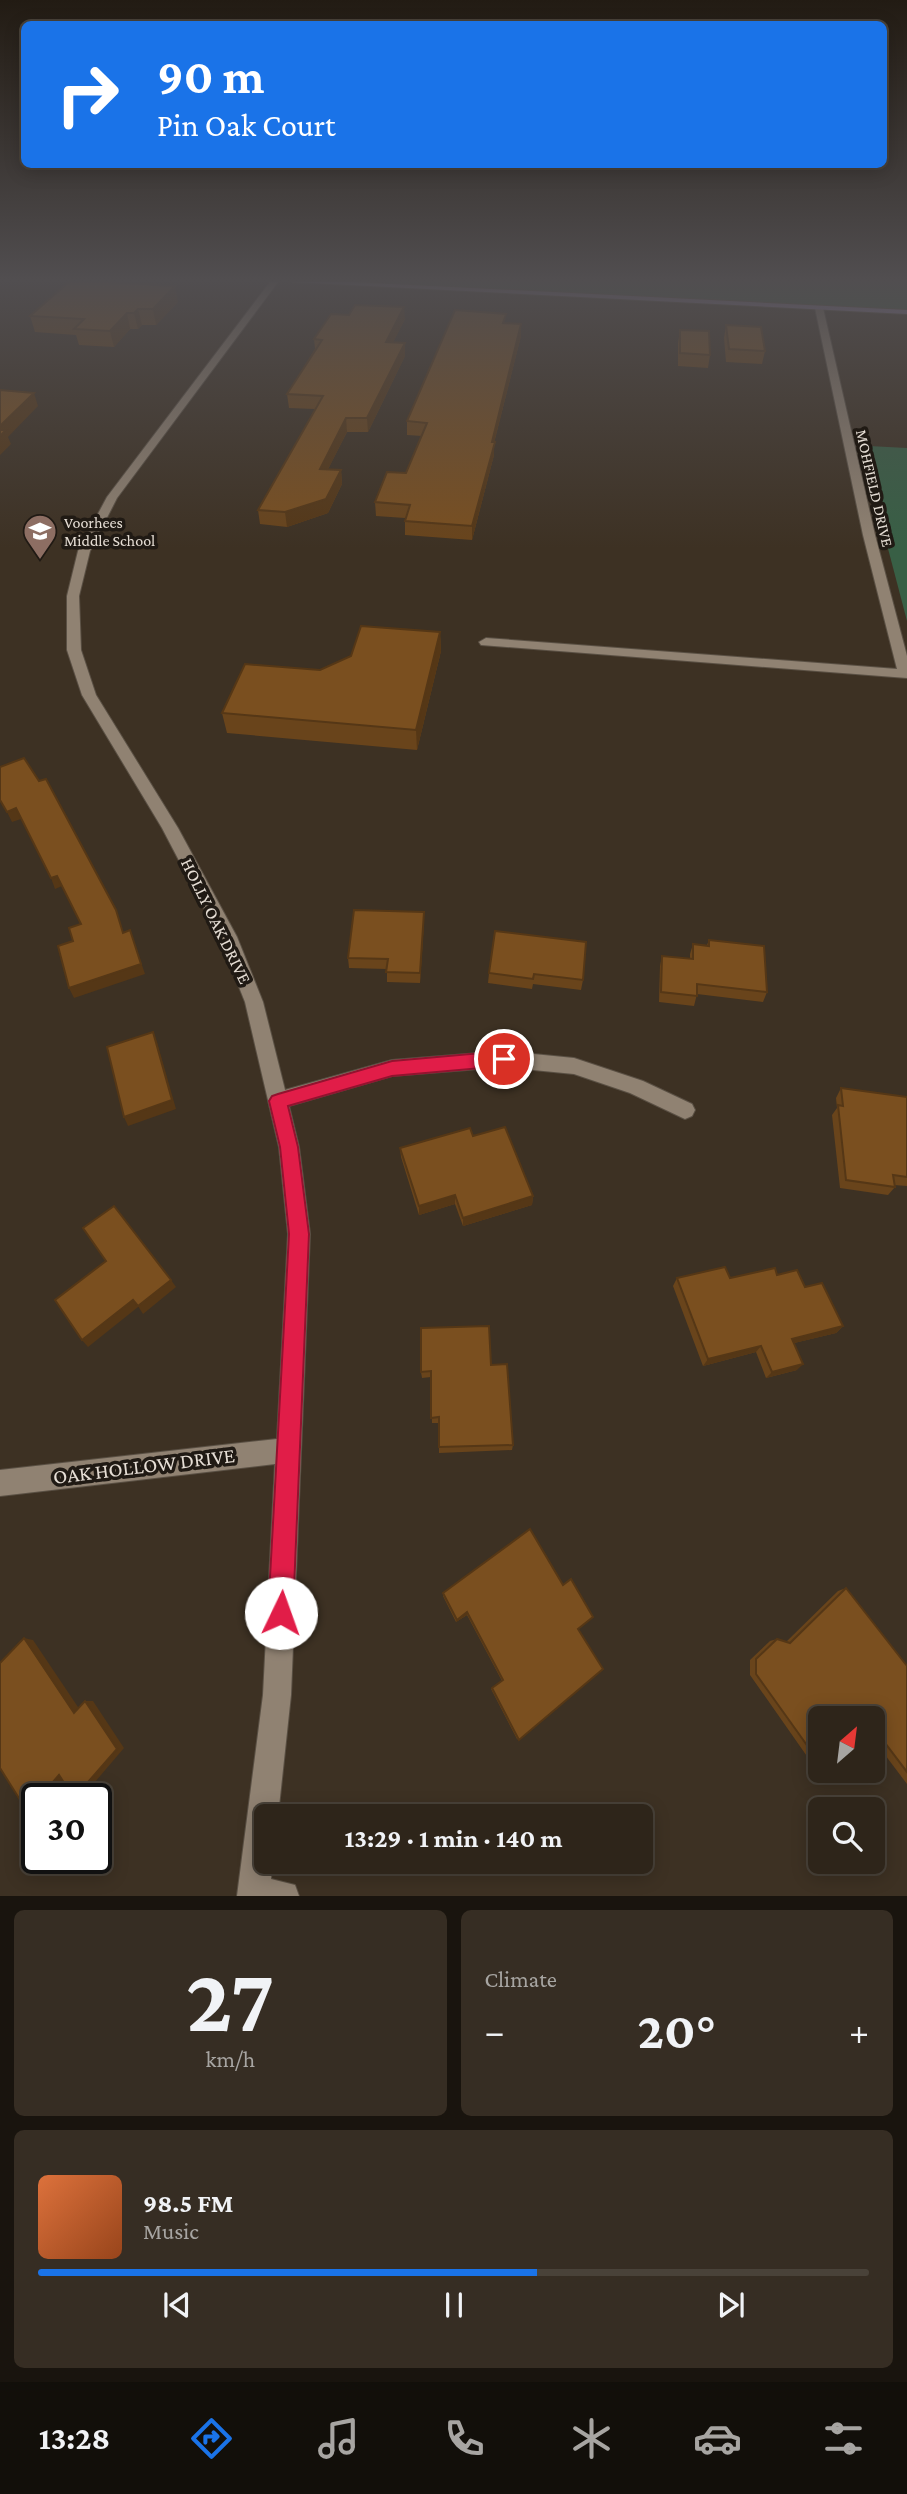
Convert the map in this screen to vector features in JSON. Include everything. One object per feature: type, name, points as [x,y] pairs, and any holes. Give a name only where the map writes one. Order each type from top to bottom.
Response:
[{"type":"street","name":"HOLLY OAK DRIVE","points":[[207,370],[112,496],[84,551],[73,596],[74,650],[89,695],[170,828],[228,937],[254,1002],[289,1147],[299,1234],[277,1695],[264,1894]]},
{"type":"street","name":"MOHFIELD DRIVE","points":[[833,370],[866,524],[906,674]]},
{"type":"street","points":[[486,642],[906,674]]},
{"type":"street","points":[[278,1101],[392,1068],[504,1059],[574,1066],[636,1087],[685,1110]]},
{"type":"street","name":"OAK HOLLOW DRIVE","points":[[0,1483],[289,1450]]},
{"type":"green space","points":[[869,446],[907,448],[907,621],[864,457],[864,450]]},
{"type":"building","points":[[302,370],[391,370],[367,418],[346,418],[320,469],[341,470],[326,499],[285,512],[258,510],[323,396],[287,394]]},
{"type":"building","points":[[429,370],[510,370],[492,442],[495,442],[472,526],[405,521],[410,505],[375,502],[387,472],[406,473],[427,423],[407,421]]},
{"type":"building","points":[[0,390],[34,393],[0,426]]},
{"type":"building","points":[[361,626],[440,632],[416,730],[222,713],[245,664],[320,670],[351,656]]},
{"type":"building","points":[[24,758],[39,781],[46,779],[116,910],[123,933],[130,930],[141,964],[69,988],[58,946],[73,941],[69,928],[81,924],[57,876],[51,878],[16,808],[7,812],[0,800],[0,767]]},
{"type":"building","points":[[354,910],[424,912],[420,973],[386,972],[388,959],[348,958]]},
{"type":"building","points":[[495,931],[586,942],[583,980],[534,974],[533,979],[489,973]]},
{"type":"building","points":[[709,940],[764,946],[767,992],[697,984],[697,996],[661,992],[662,956],[693,959],[693,944],[709,946]]},
{"type":"building","points":[[153,1032],[172,1100],[124,1117],[107,1047]]},
{"type":"building","points":[[841,1088],[907,1097],[907,1177],[893,1175],[895,1187],[846,1180],[838,1105],[843,1106]]},
{"type":"building","points":[[505,1127],[533,1196],[463,1218],[455,1195],[419,1206],[400,1148],[470,1128],[473,1136]]},
{"type":"building","points":[[114,1206],[171,1280],[138,1306],[133,1300],[82,1340],[55,1300],[106,1261],[83,1228]]},
{"type":"building","points":[[725,1267],[730,1278],[775,1268],[777,1275],[797,1270],[805,1287],[822,1283],[843,1326],[792,1339],[803,1364],[772,1372],[761,1346],[708,1359],[677,1278]]},
{"type":"building","points":[[489,1326],[491,1365],[507,1364],[513,1445],[439,1447],[439,1417],[431,1418],[431,1371],[421,1372],[421,1328]]},
{"type":"building","points":[[530,1529],[563,1585],[571,1579],[593,1617],[578,1629],[603,1669],[519,1740],[492,1688],[503,1680],[467,1612],[457,1620],[443,1593]]},
{"type":"building","points":[[846,1588],[907,1666],[907,1772],[886,1744],[886,1706],[808,1706],[808,1747],[756,1674],[756,1659],[777,1639],[790,1643]]},
{"type":"building","points":[[24,1638],[74,1713],[85,1701],[117,1749],[87,1783],[64,1783],[59,1775],[52,1783],[21,1783],[21,1801],[0,1768],[0,1663]]},
{"type":"place","name":"Voorhees Middle School","points":[[40,561]]},
{"type":"route","points":[[281,1613],[299,1234],[289,1147],[278,1101],[392,1068],[504,1059]]}]
